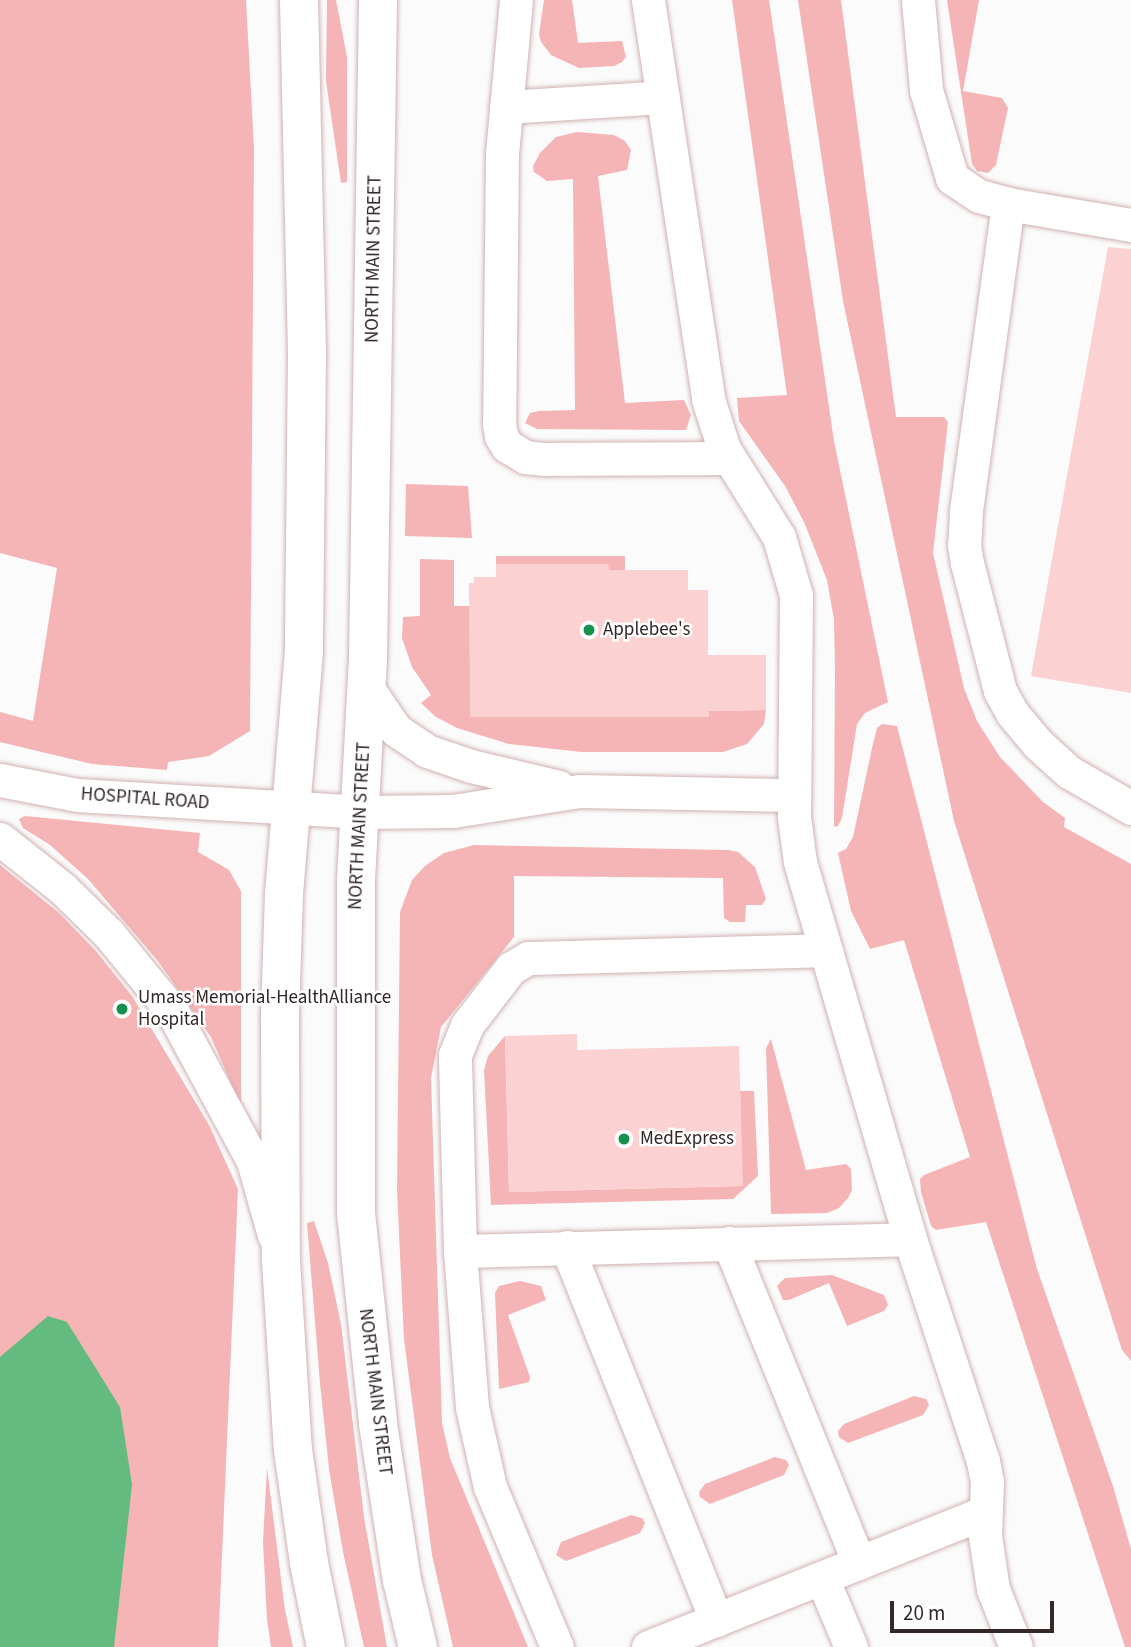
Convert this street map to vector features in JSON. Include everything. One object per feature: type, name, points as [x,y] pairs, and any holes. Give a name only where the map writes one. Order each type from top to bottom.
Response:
[{"type":"main road","points":[[299,0],[307,353],[304,637],[290,807],[279,1017],[281,1261],[293,1450],[309,1563],[326,1647]]},
{"type":"main road","name":"NORTH MAIN STREET","points":[[378,0],[366,686],[355,879],[355,1213],[378,1424],[402,1580],[418,1647]]},
{"type":"lane","points":[[516,0],[502,154],[499,423],[505,443],[525,457],[545,459],[729,458]]},
{"type":"lane","points":[[648,0],[708,399],[729,458],[779,537],[796,595],[794,795],[798,853],[909,1239],[983,1461],[987,1481],[985,1536],[993,1589],[1016,1647]]},
{"type":"lane","points":[[918,0],[926,90],[952,178],[979,196],[1008,204],[1131,225]]},
{"type":"lane","points":[[506,107],[663,97]]},
{"type":"lane","points":[[1008,204],[967,512],[964,545],[967,563],[1000,691],[1012,713],[1038,744],[1069,772],[1131,808]]},
{"type":"lane","points":[[366,686],[396,730],[427,751],[471,766],[579,791],[794,795]]},
{"type":"lane","name":"HOSPITAL ROAD","points":[[0,779],[78,795],[175,803],[360,812],[453,810],[579,791]]},
{"type":"lane","points":[[0,839],[63,889],[109,934],[172,1011],[253,1161],[281,1261]]},
{"type":"lane","points":[[557,1647],[490,1487],[478,1441],[468,1376],[460,1251],[454,1055],[467,1025],[511,968],[539,955],[825,950]]},
{"type":"lane","points":[[460,1251],[909,1239]]},
{"type":"lane","points":[[729,1243],[859,1563]]},
{"type":"lane","points":[[567,1247],[716,1620]]},
{"type":"lane","points":[[648,1647],[986,1512]]},
{"type":"lane","points":[[822,1578],[851,1647]]},
{"type":"shaded area","points":[[0,0],[246,0],[254,148],[250,731],[209,756],[168,762],[167,770],[92,764],[0,742],[0,712],[33,721],[57,568],[0,553]]},
{"type":"shaded area","points":[[327,0],[336,0],[347,57],[347,182],[341,183],[326,81]]},
{"type":"shaded area","points":[[544,0],[572,0],[578,43],[622,41],[626,57],[614,66],[579,68],[551,55],[541,42],[539,34]]},
{"type":"shaded area","points":[[732,0],[769,0],[834,441],[888,702],[865,713],[857,724],[842,818],[838,826],[834,827],[834,620],[827,580],[804,522],[785,486],[739,421],[737,398],[787,395]]},
{"type":"shaded area","points":[[798,0],[841,0],[896,417],[944,417],[948,422],[933,553],[964,688],[977,721],[1000,757],[1043,802],[1065,818],[1064,827],[1131,864],[1131,1361],[1122,1350],[954,821],[843,301]]},
{"type":"shaded area","points":[[947,0],[979,0],[963,91],[1002,98],[1008,108],[996,165],[988,173],[977,171],[972,164]]},
{"type":"shaded area","points":[[577,132],[614,135],[625,141],[631,150],[627,170],[598,176],[625,403],[684,400],[691,415],[686,430],[537,429],[525,423],[530,413],[575,410],[573,179],[547,181],[534,172],[533,166],[540,153],[556,137]]},
{"type":"shaded area","points":[[406,484],[468,486],[472,538],[405,536]]},
{"type":"shaded area","points":[[496,556],[625,556],[625,585],[609,585],[608,564],[496,564]]},
{"type":"shaded area","points":[[420,559],[454,560],[454,606],[469,606],[709,717],[709,711],[766,710],[764,724],[747,744],[723,752],[582,752],[509,744],[457,728],[436,717],[421,703],[431,695],[412,667],[402,638],[403,617],[420,616]]},
{"type":"shaded area","points":[[882,724],[897,726],[1037,1269],[1113,1486],[1131,1549],[1131,1647],[1125,1647],[986,1222],[936,1230],[931,1226],[921,1192],[920,1179],[924,1175],[970,1157],[904,940],[870,949],[851,911],[838,853],[846,849],[853,837],[877,728]]},
{"type":"shaded area","points":[[25,816],[200,833],[198,852],[229,870],[241,891],[241,1106],[211,1037],[158,961],[88,879],[50,845],[23,828],[19,819]]},
{"type":"shaded area","points":[[474,845],[729,850],[738,852],[755,867],[766,899],[762,905],[746,905],[745,922],[730,922],[724,918],[723,878],[514,876],[514,937],[441,1027],[431,1078],[442,1423],[450,1458],[528,1647],[453,1647],[432,1555],[404,1339],[397,1190],[400,912],[412,880],[425,866],[444,853]]},
{"type":"shaded area","points":[[0,865],[59,913],[95,950],[132,996],[209,1125],[238,1189],[218,1647],[0,1647]]},
{"type":"shaded area","points":[[505,1036],[509,1192],[742,1186],[740,1091],[754,1091],[758,1176],[733,1199],[491,1205],[484,1070],[488,1056]]},
{"type":"shaded area","points":[[771,1039],[806,1170],[846,1164],[851,1169],[852,1190],[848,1198],[839,1208],[827,1213],[771,1214],[766,1048]]},
{"type":"shaded area","points":[[314,1221],[328,1263],[341,1324],[364,1517],[387,1647],[364,1647],[343,1552],[329,1469],[320,1383],[307,1223]]},
{"type":"shaded area","points":[[832,1275],[884,1295],[888,1305],[884,1311],[847,1326],[829,1283],[789,1300],[783,1300],[777,1286],[785,1278]]},
{"type":"shaded area","points":[[520,1281],[541,1286],[546,1300],[508,1315],[530,1377],[529,1382],[499,1389],[495,1293],[499,1286]]},
{"type":"shaded area","points":[[48,1316],[67,1322],[120,1407],[132,1485],[114,1647],[0,1647],[0,1357]]},
{"type":"shaded area","points":[[914,1396],[926,1399],[929,1405],[923,1415],[848,1443],[839,1437],[838,1431],[844,1424]]},
{"type":"shaded area","points":[[775,1457],[786,1460],[789,1465],[784,1475],[710,1504],[700,1497],[699,1492],[705,1484]]},
{"type":"shaded area","points":[[267,1468],[285,1610],[293,1647],[271,1647],[263,1542]]},
{"type":"shaded area","points":[[631,1515],[642,1518],[645,1523],[640,1533],[566,1561],[556,1555],[561,1542]]},
{"type":"building","points":[[1108,247],[1131,249],[1131,693],[1031,676]]},
{"type":"building","name":"Applebee's","points":[[496,564],[608,564],[609,570],[688,570],[688,590],[708,590],[708,655],[766,655],[766,710],[709,711],[709,717],[470,717],[469,583],[474,583],[474,577],[496,577]]},
{"type":"building","name":"MedExpress","points":[[577,1034],[577,1050],[739,1046],[743,1186],[509,1192],[505,1036]]},
{"type":"place","name":"Applebee's","points":[[589,630]]},
{"type":"place","name":"Umass Memorial-HealthAlliance Hospital","points":[[122,1009]]},
{"type":"place","name":"MedExpress","points":[[624,1139]]}]
